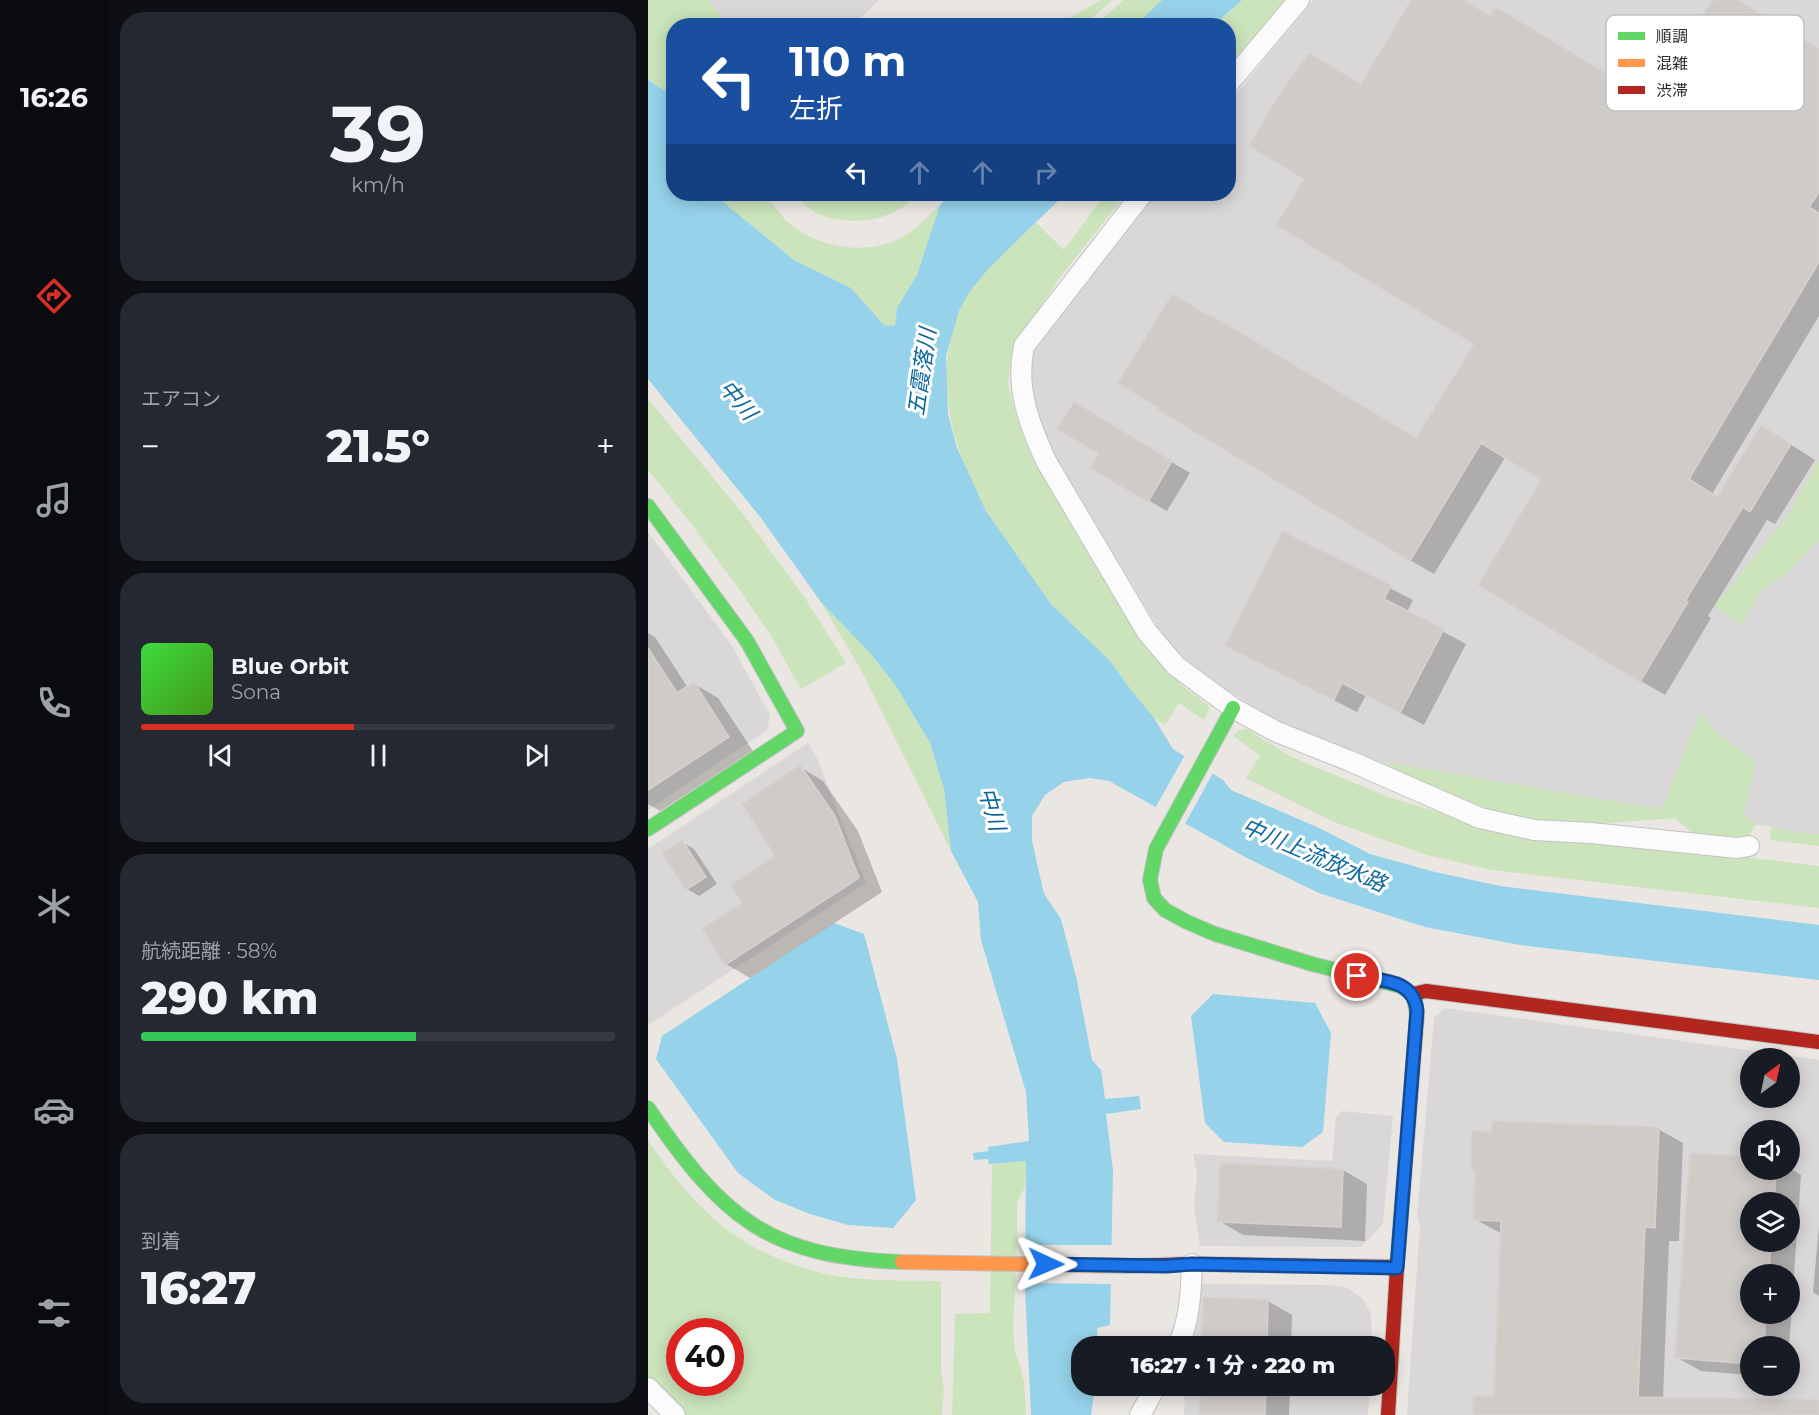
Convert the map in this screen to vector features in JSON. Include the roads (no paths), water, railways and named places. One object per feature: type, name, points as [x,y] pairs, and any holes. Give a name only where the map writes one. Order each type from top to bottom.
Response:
[{"type":"street","points":[[1236,75],[1299,0]]},
{"type":"street","points":[[1137,201],[1024,346],[1020,365],[1021,387],[1033,432],[1046,461],[1147,632],[1176,666],[1233,708],[1277,732],[1480,818],[1556,832],[1591,833],[1737,848],[1749,846]]},
{"type":"street","points":[[648,506],[747,640],[797,731],[648,829]]},
{"type":"street","points":[[1233,708],[1156,849],[1149,874],[1150,888],[1154,900],[1162,909],[1178,919],[1275,954],[1357,976],[1396,983],[1413,994],[1417,1010],[1388,1415]]},
{"type":"street","points":[[1413,994],[1426,991],[1819,1042]]},
{"type":"street","points":[[648,1108],[676,1150],[703,1183],[739,1216],[789,1245],[839,1257],[975,1264],[1166,1266],[1192,1264],[1397,1268]]},
{"type":"street","points":[[1182,1336],[1191,1296],[1192,1264]]},
{"type":"street","points":[[648,1388],[675,1415]]},
{"type":"street","points":[[1140,1415],[1150,1396]]},
{"type":"water","points":[[1162,0],[1242,0],[1222,18],[1143,18]]},
{"type":"water","points":[[648,80],[666,92],[666,201],[722,201],[794,260],[851,288],[884,325],[895,326],[897,308],[917,275],[940,205],[944,201],[1058,201],[988,269],[970,291],[959,311],[946,356],[948,414],[957,448],[986,511],[1051,604],[1111,662],[1154,718],[1173,749],[1223,780],[1231,790],[1319,828],[1370,854],[1435,872],[1500,886],[1819,925],[1819,980],[1520,945],[1425,927],[1319,893],[1247,858],[1109,781],[1090,778],[1064,782],[1045,795],[1032,816],[1032,841],[1044,894],[1061,919],[1077,981],[1092,1060],[1101,1070],[1105,1099],[1139,1096],[1141,1109],[1106,1114],[1113,1170],[1110,1325],[1097,1328],[1097,1336],[1071,1336],[1071,1396],[1094,1396],[1091,1415],[1031,1415],[1025,1289],[1026,1161],[989,1164],[988,1159],[974,1160],[973,1153],[989,1151],[988,1147],[1029,1141],[1026,1092],[981,940],[978,902],[951,851],[944,789],[930,743],[896,686],[870,653],[821,602],[761,518],[648,379]]},
{"type":"water","points":[[834,923],[864,934],[897,1059],[916,1200],[893,1228],[848,1225],[810,1214],[775,1200],[738,1173],[656,1059],[662,1036]]},
{"type":"water","points":[[1213,994],[1315,1003],[1331,1033],[1323,1132],[1302,1147],[1224,1142],[1205,1123],[1191,1016]]},
{"type":"water label","name":"五霞落川","points":[[922,372]]},
{"type":"water label","name":"中川","points":[[738,400]]},
{"type":"water label","name":"中川","points":[[992,809]]},
{"type":"water label","name":"中川上流放水路","points":[[1314,855]]}]
